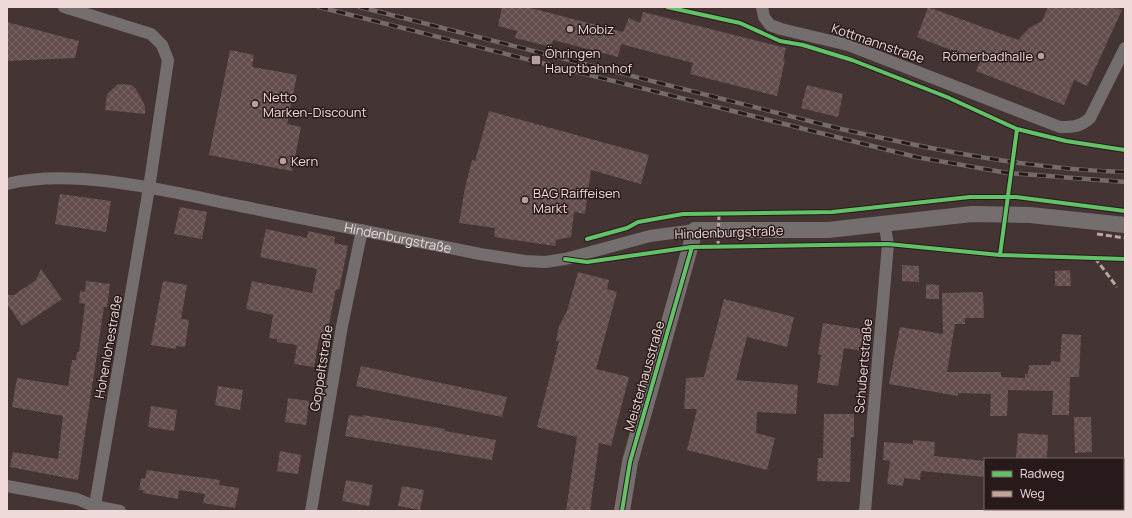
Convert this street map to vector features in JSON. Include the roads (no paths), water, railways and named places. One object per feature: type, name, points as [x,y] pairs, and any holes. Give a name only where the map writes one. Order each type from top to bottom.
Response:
[{"type":"street","name":"Hohenlohestraße","points":[[64,7],[151,34],[162,45],[168,60],[149,188],[94,508]]},
{"type":"street","name":"Kottmannstraße","points":[[762,7],[764,17],[770,25],[848,45],[1060,127],[1073,127],[1083,124],[1090,118],[1125,48]]},
{"type":"street","name":"Hindenburgstraße","points":[[7,184],[20,181],[61,177],[149,188],[480,254],[525,261],[545,262],[565,259],[650,236],[695,230],[828,230],[972,214],[1030,215],[1125,224]]},
{"type":"street","name":"Schubertstraße","points":[[865,511],[888,244],[884,223]]},
{"type":"street","name":"Goppeltstraße","points":[[311,511],[342,326],[362,230]]},
{"type":"street","name":"Meisterhausstraße","points":[[622,511],[630,462],[695,230]]},
{"type":"street","points":[[7,486],[76,498],[94,508],[120,511]]},
{"type":"railway","points":[[319,7],[916,157],[1008,173],[1125,182]]},
{"type":"railway","points":[[360,7],[876,137],[1017,163],[1125,172]]},
{"type":"place","name":"Mobiz","points":[[570,29]]},
{"type":"place","name":"Römerbadhalle","points":[[1041,56]]},
{"type":"place","name":"Öhringen Hauptbahnhof","points":[[536,60]]},
{"type":"place","name":"Netto Marken-Discount","points":[[255,104]]},
{"type":"place","name":"Kern","points":[[283,161]]},
{"type":"place","name":"BAG Raiffeisen Markt","points":[[525,200]]}]
